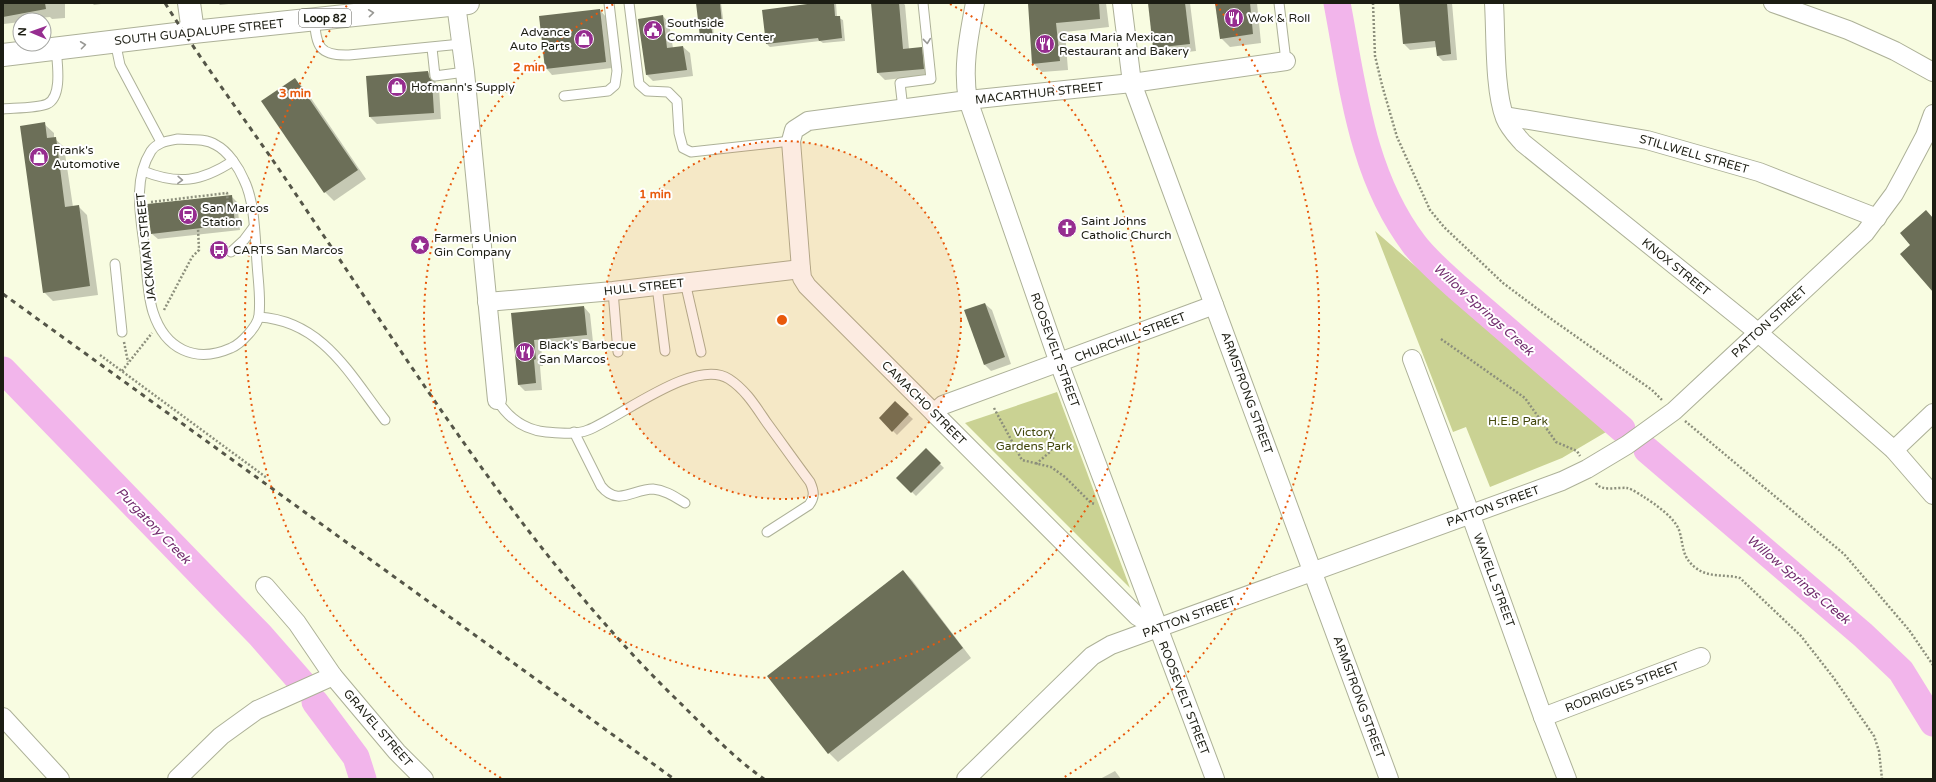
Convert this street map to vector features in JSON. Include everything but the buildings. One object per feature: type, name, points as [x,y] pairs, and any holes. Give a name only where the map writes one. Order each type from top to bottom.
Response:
[{"type":"main road","points":[[188,3],[193,32]]},
{"type":"main road","name":"SOUTH GUADALUPE STREET","points":[[3,55],[193,32],[460,3]]},
{"type":"street","points":[[460,3],[461,44],[497,400]]},
{"type":"street","name":"ROOSEVELT STREET","points":[[975,3],[965,63],[965,88],[968,100],[1059,363],[1157,628],[1215,779]]},
{"type":"street","name":"ARMSTRONG STREET","points":[[1122,3],[1132,83],[1389,779]]},
{"type":"street","name":"KNOX STREET","points":[[1494,3],[1498,78],[1505,116],[1515,134],[1532,152],[1758,333],[1894,450],[1933,495]]},
{"type":"street","points":[[1773,3],[1848,30],[1896,51],[1933,72]]},
{"type":"street","name":"MACARTHUR STREET","points":[[792,136],[808,121],[968,100],[1132,83],[1286,61]]},
{"type":"street","name":"PATTON STREET","points":[[966,779],[1092,656],[1111,645],[1562,481],[1587,469],[1627,445],[1674,411],[1865,234],[1929,139],[1933,114]]},
{"type":"street","name":"STILLWELL STREET","points":[[1505,116],[1648,140],[1759,172],[1877,218]]},
{"type":"street","name":"CAMACHO STREET","points":[[792,136],[801,269],[802,278],[807,286],[1137,616],[1157,628]]},
{"type":"street","name":"HULL STREET","points":[[487,302],[612,291],[801,269]]},
{"type":"street","name":"CHURCHILL STREET","points":[[934,413],[943,405],[1214,305]]},
{"type":"street","name":"WAVELL STREET","points":[[1412,360],[1567,779]]},
{"type":"street","points":[[1894,450],[1933,413]]},
{"type":"street","points":[[177,779],[221,736],[257,710],[333,676],[297,623],[265,586]]},
{"type":"street","name":"RODRIGUES STREET","points":[[1543,717],[1701,657]]},
{"type":"street","name":"GRAVEL STREET","points":[[333,676],[397,752],[424,779]]},
{"type":"street","points":[[3,717],[60,779]]},
{"type":"lane","points":[[564,96],[608,91],[614,85],[617,71],[609,3]]},
{"type":"lane","points":[[629,3],[639,84],[647,90],[668,92],[677,102],[679,133],[683,148],[691,152],[792,136]]},
{"type":"lane","points":[[903,109],[900,83],[931,79],[923,3]]},
{"type":"lane","points":[[1279,3],[1286,61]]},
{"type":"lane","points":[[314,19],[319,45],[326,53],[330,55],[348,55],[432,48],[461,44]]},
{"type":"lane","points":[[115,41],[120,65],[161,142],[178,140],[208,141],[217,145],[233,161],[244,180],[250,196],[259,290],[259,317],[273,318],[289,323],[306,330],[321,340],[334,353],[385,420]]},
{"type":"lane","points":[[3,110],[47,104],[53,99],[56,92],[58,72],[56,48]]},
{"type":"lane","points":[[432,48],[435,76],[465,72]]},
{"type":"lane","name":"JACKMAN STREET","points":[[161,142],[152,149],[142,171],[140,203],[151,302],[158,323],[173,343],[182,350],[194,355],[210,355],[233,347],[249,334],[259,317]]},
{"type":"lane","points":[[142,171],[159,177],[189,180],[206,176],[233,161]]},
{"type":"lane","points":[[231,252],[244,240],[253,228]]},
{"type":"lane","points":[[115,264],[122,332]]},
{"type":"lane","points":[[685,282],[701,352]]},
{"type":"lane","points":[[657,286],[665,351]]},
{"type":"lane","points":[[612,291],[618,352]]},
{"type":"lane","points":[[497,400],[505,413],[515,422],[539,431],[561,433],[586,431],[606,422],[645,398],[679,381],[719,374],[729,379],[746,393],[810,482],[814,491],[814,499],[809,505],[767,532]]},
{"type":"lane","points":[[574,432],[601,486],[607,493],[614,496],[625,496],[652,489],[665,491],[685,502]]},
{"type":"path","points":[[1373,3],[1375,56],[1397,137],[1430,210],[1444,227],[1503,282],[1547,316],[1652,390],[1674,411],[1844,554],[1909,630],[1933,665]]},
{"type":"path","points":[[149,202],[228,193],[229,222],[218,224],[219,226]]},
{"type":"path","points":[[122,371],[153,332],[192,257],[199,250],[198,228]]},
{"type":"path","points":[[122,332],[128,362]]},
{"type":"path","points":[[1440,339],[1525,398],[1556,442],[1577,451],[1597,485],[1605,488],[1629,488],[1643,496],[1671,519],[1679,530],[1681,544],[1686,558],[1696,569],[1711,575],[1730,575],[1740,578],[1800,636],[1833,677],[1874,736],[1879,751],[1881,779]]},
{"type":"path","points":[[100,355],[267,478]]},
{"type":"path","points":[[994,408],[1022,460],[1050,467],[1065,477],[1090,503],[1094,504],[1109,499]]},
{"type":"path","points":[[1036,464],[1051,451],[1054,434]]},
{"type":"green space","name":"H.E.B Park","points":[[1375,231],[1606,432],[1562,458],[1490,487],[1466,427],[1453,432]]},
{"type":"green space","name":"Victory Gardens Park","points":[[1057,392],[1130,588],[965,423]]},
{"type":"waterway","name":"Willow Springs Creek","points":[[1337,3],[1354,97],[1371,159],[1382,188],[1396,217],[1414,244],[1429,261],[1457,287],[1622,429]]},
{"type":"waterway","name":"Purgatory Creek","points":[[3,370],[260,635],[302,683]]},
{"type":"waterway","name":"Willow Springs Creek","points":[[1647,450],[1863,635],[1901,671],[1933,723]]},
{"type":"waterway","name":"Purgatory Creek","points":[[315,702],[356,757],[363,779]]},
{"type":"railway","points":[[165,3],[450,424],[534,537],[578,592],[624,645],[717,739],[764,779]]},
{"type":"railway","points":[[3,294],[674,779]]},
{"type":"place","name":"Wok & Roll","points":[[1234,18]]},
{"type":"place","name":"Southside Community Center","points":[[653,30]]},
{"type":"place","name":"Advance Auto Parts","points":[[584,39]]},
{"type":"place","name":"Casa Maria Mexican Restaurant and Bakery","points":[[1045,44]]},
{"type":"place","name":"Hofmann's Supply","points":[[397,87]]},
{"type":"place","name":"Frank's Automotive","points":[[39,157]]},
{"type":"place","name":"San Marcos Station","points":[[188,215]]},
{"type":"place","name":"Saint Johns Catholic Church","points":[[1067,228]]},
{"type":"place","name":"Farmers Union Gin Company","points":[[420,245]]},
{"type":"place","name":"CARTS San Marcos","points":[[219,250]]},
{"type":"place","name":"Black's Barbecue San Marcos","points":[[525,352]]}]
